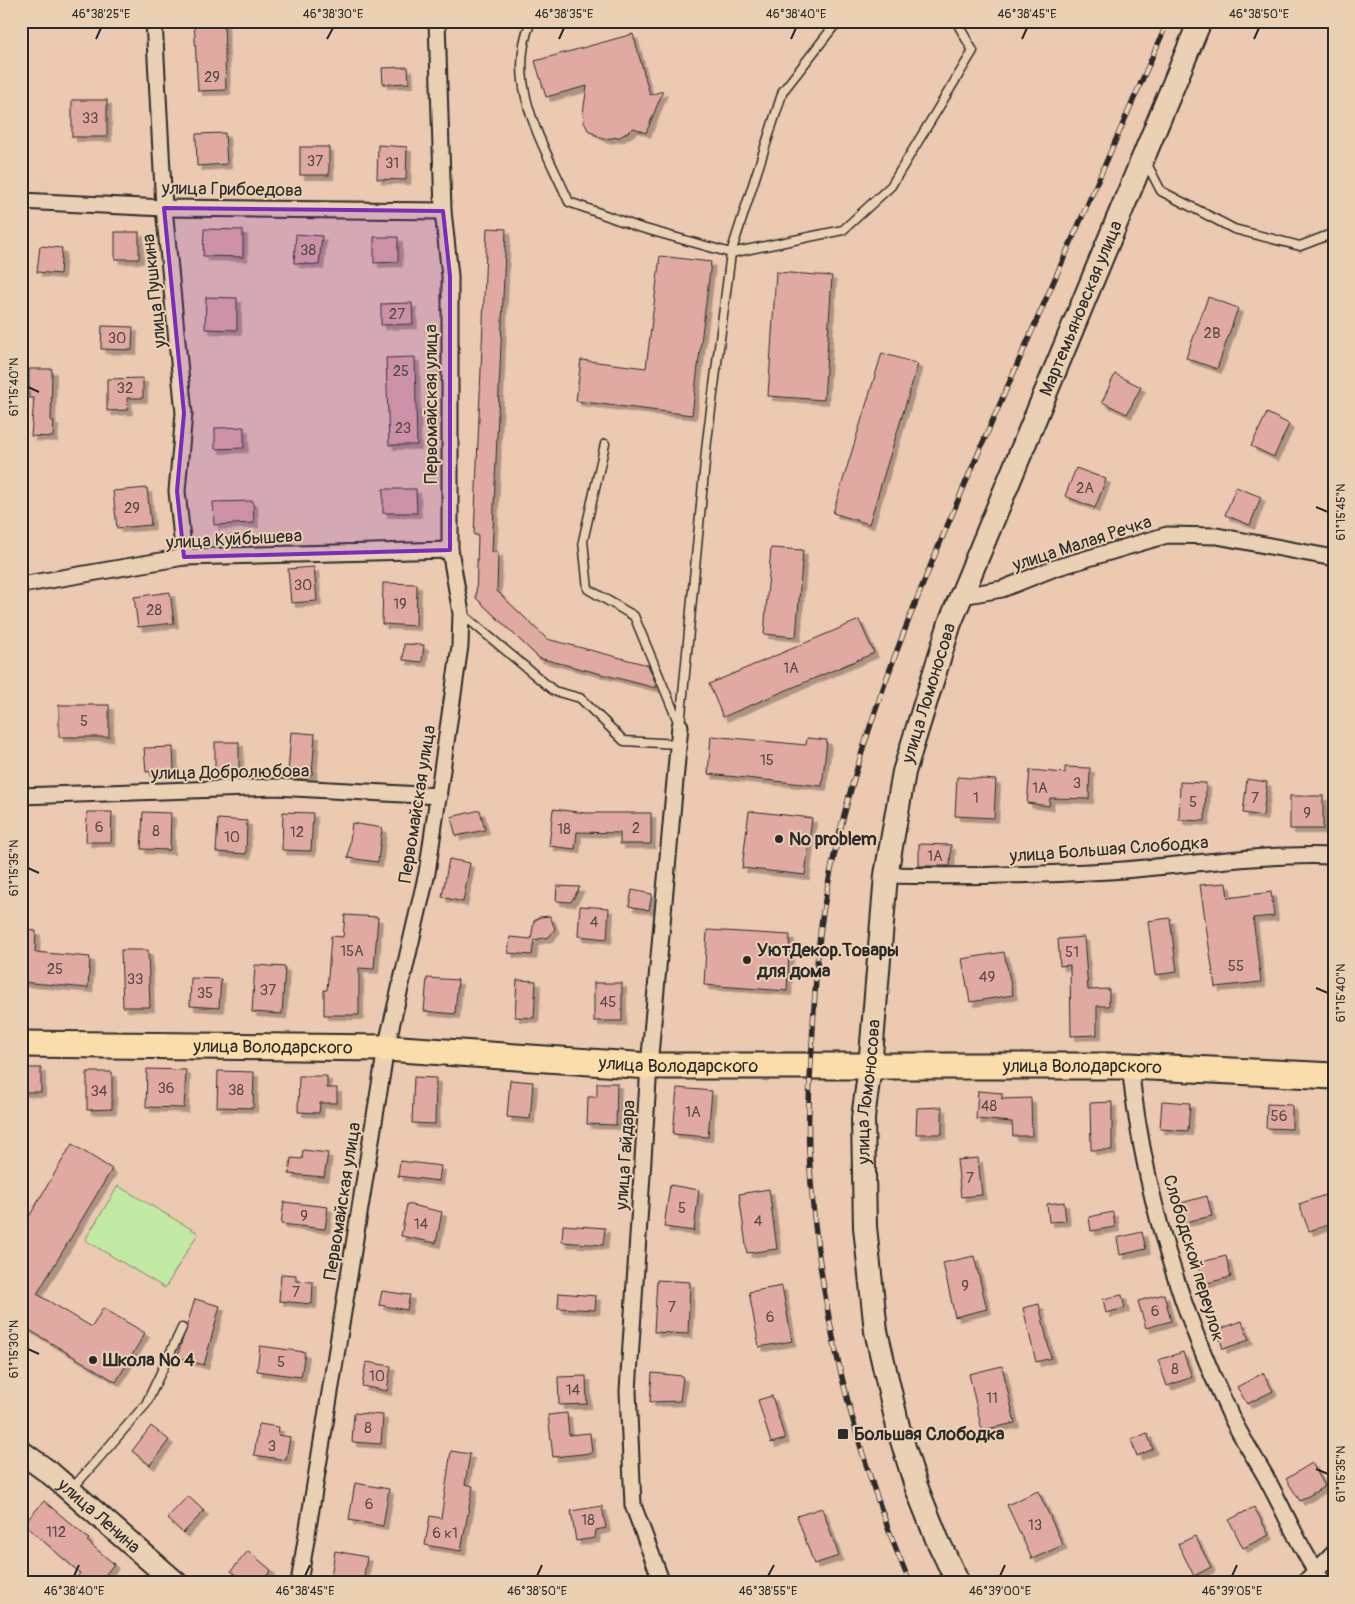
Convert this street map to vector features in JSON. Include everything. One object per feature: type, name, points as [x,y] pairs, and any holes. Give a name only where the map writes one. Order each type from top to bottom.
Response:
[{"type":"main road","name":"Мартемьяновская улица","points":[[962,596],[1200,21]]},
{"type":"main road","name":"улица Ломоносова","points":[[958,1583],[937,1539],[916,1486],[899,1431],[876,1331],[862,1178],[863,1118],[870,1067],[886,875],[904,772],[927,694],[962,596]]},
{"type":"main road","name":"улица Володарского","points":[[21,1044],[386,1048],[649,1066],[1130,1066],[1334,1076]]},
{"type":"main road","name":"улица Ленина","points":[[21,1452],[70,1490],[176,1583]]},
{"type":"street","name":"улица Пушкина","points":[[154,21],[164,208],[184,413],[177,491],[184,557]]},
{"type":"street","name":"Первомайская улица","points":[[299,1583],[386,1048],[427,873],[460,646],[461,613],[450,550],[450,276],[442,210],[437,21]]},
{"type":"street","name":"улица Грибоедова","points":[[21,201],[164,208],[442,210]]},
{"type":"street","name":"улица Малая Речка","points":[[962,596],[1002,589],[1055,568],[1167,535],[1217,536],[1334,558]]},
{"type":"street","name":"улица Куйбышева","points":[[21,585],[184,557],[450,550]]},
{"type":"street","name":"улица Гайдара","points":[[662,1583],[633,1505],[628,1392],[649,1066],[680,726]]},
{"type":"street","name":"улица Добролюбова","points":[[21,796],[276,787],[439,796]]},
{"type":"street","name":"улица Большая Слободка","points":[[886,875],[976,877],[1110,871],[1250,858],[1334,856]]},
{"type":"street","name":"Слободской переулок","points":[[1130,1066],[1136,1126],[1160,1222],[1181,1292],[1203,1354],[1231,1416],[1320,1577]]},
{"type":"street","points":[[1304,1583],[1320,1577],[1334,1553]]},
{"type":"lane","points":[[531,21],[520,56],[526,98],[538,132],[569,202],[638,228],[731,253],[843,230],[891,186],[973,51],[956,21]]},
{"type":"lane","points":[[680,726],[707,441],[731,253],[783,91],[834,26],[850,21]]},
{"type":"lane","points":[[1144,158],[1161,190],[1234,228],[1300,246],[1334,233]]},
{"type":"lane","points":[[606,444],[583,541],[588,590],[634,616],[680,726]]},
{"type":"lane","points":[[461,613],[554,690],[580,698],[624,741],[678,744]]},
{"type":"lane","points":[[70,1490],[146,1404],[182,1328]]},
{"type":"highlighted area","points":[[164,208],[443,211],[450,276],[450,550],[184,557],[177,491],[184,413]]},
{"type":"green space","points":[[118,1186],[198,1233],[165,1288],[85,1240]]},
{"type":"building","points":[[194,21],[224,21],[226,90],[198,91]]},
{"type":"building","points":[[633,34],[650,95],[663,91],[646,133],[634,128],[620,137],[603,139],[588,130],[584,122],[583,113],[587,86],[546,97],[535,61]]},
{"type":"building","points":[[408,67],[409,83],[383,84],[382,68]]},
{"type":"building","points":[[72,100],[107,100],[107,137],[72,137]]},
{"type":"building","points":[[225,133],[227,164],[197,166],[196,134]]},
{"type":"building","points":[[378,145],[407,147],[406,180],[377,179]]},
{"type":"building","points":[[300,147],[329,147],[329,175],[300,175]]},
{"type":"building","points":[[487,228],[506,229],[492,552],[498,552],[497,591],[547,639],[648,665],[656,688],[539,658],[476,598],[478,535],[474,535]]},
{"type":"building","points":[[204,229],[243,230],[243,257],[203,256]]},
{"type":"building","points":[[115,232],[139,232],[139,259],[115,259]]},
{"type":"building","points":[[296,234],[322,236],[319,265],[294,263]]},
{"type":"building","points":[[374,237],[398,237],[398,262],[374,263]]},
{"type":"building","points":[[40,246],[62,248],[60,274],[37,272]]},
{"type":"building","points":[[660,256],[711,262],[692,415],[576,401],[581,360],[646,368]]},
{"type":"building","points":[[776,272],[832,276],[824,400],[768,396]]},
{"type":"building","points":[[206,297],[237,298],[237,330],[205,329]]},
{"type":"building","points":[[1208,297],[1238,308],[1217,369],[1186,358]]},
{"type":"building","points":[[412,303],[413,324],[381,325],[381,304]]},
{"type":"building","points":[[102,326],[133,327],[132,350],[101,349]]},
{"type":"building","points":[[882,353],[918,364],[869,524],[833,513]]},
{"type":"building","points":[[415,357],[417,445],[389,445],[386,358]]},
{"type":"building","points":[[29,369],[52,369],[51,421],[54,421],[53,437],[31,436],[34,398],[29,398]]},
{"type":"building","points":[[1115,374],[1141,387],[1127,414],[1102,402]]},
{"type":"building","points":[[143,378],[143,398],[127,398],[128,410],[107,411],[107,379]]},
{"type":"building","points":[[1267,413],[1289,424],[1274,457],[1251,446]]},
{"type":"building","points":[[244,427],[244,448],[215,449],[215,428]]},
{"type":"building","points":[[1076,468],[1106,479],[1095,508],[1065,496]]},
{"type":"building","points":[[1236,487],[1261,497],[1250,525],[1225,515]]},
{"type":"building","points":[[147,488],[151,525],[117,528],[113,491]]},
{"type":"building","points":[[383,489],[416,489],[417,513],[383,513]]},
{"type":"building","points":[[253,501],[254,523],[214,525],[213,502]]},
{"type":"building","points":[[771,548],[803,550],[796,637],[764,634]]},
{"type":"building","points":[[314,567],[317,601],[291,603],[288,569]]},
{"type":"building","points":[[383,583],[417,584],[416,626],[382,624]]},
{"type":"building","points":[[170,592],[174,623],[138,627],[134,597]]},
{"type":"building","points":[[859,620],[874,653],[723,717],[709,684]]},
{"type":"building","points":[[404,644],[424,645],[422,662],[403,660]]},
{"type":"building","points":[[59,705],[109,705],[109,737],[59,737]]},
{"type":"building","points":[[291,732],[315,734],[312,775],[288,774]]},
{"type":"building","points":[[711,736],[806,745],[807,738],[827,740],[822,786],[708,774]]},
{"type":"building","points":[[215,742],[239,742],[239,771],[215,771]]},
{"type":"building","points":[[173,747],[174,771],[146,772],[144,748]]},
{"type":"building","points":[[1065,767],[1090,768],[1089,799],[1050,798],[1049,806],[1027,803],[1030,770],[1065,773]]},
{"type":"building","points":[[957,777],[996,780],[994,818],[955,816]]},
{"type":"building","points":[[1247,779],[1267,782],[1263,816],[1243,813]]},
{"type":"building","points":[[1180,782],[1206,783],[1205,821],[1179,820]]},
{"type":"building","points":[[1290,796],[1323,796],[1323,829],[1290,829]]},
{"type":"building","points":[[553,809],[586,813],[651,813],[651,844],[620,844],[620,833],[577,832],[575,849],[549,846]]},
{"type":"building","points":[[480,810],[485,830],[456,836],[451,817]]},
{"type":"building","points":[[749,811],[812,818],[805,875],[742,868]]},
{"type":"building","points":[[87,812],[112,812],[111,842],[86,842]]},
{"type":"building","points":[[143,812],[171,813],[170,850],[141,849]]},
{"type":"building","points":[[283,812],[313,813],[311,851],[282,850]]},
{"type":"building","points":[[218,819],[247,821],[246,854],[216,852]]},
{"type":"building","points":[[352,823],[382,828],[378,862],[348,858]]},
{"type":"building","points":[[919,844],[951,845],[950,866],[919,866]]},
{"type":"building","points":[[449,859],[470,863],[463,902],[442,897]]},
{"type":"building","points":[[1226,883],[1228,898],[1271,892],[1274,916],[1253,918],[1261,982],[1215,987],[1200,885]]},
{"type":"building","points":[[557,886],[580,887],[571,902],[556,901]]},
{"type":"building","points":[[632,890],[652,894],[649,910],[629,906]]},
{"type":"building","points":[[580,906],[609,908],[607,939],[578,936]]},
{"type":"building","points":[[345,915],[378,917],[374,969],[359,968],[359,1015],[324,1015],[324,990],[327,990],[331,936],[343,937]]},
{"type":"building","points":[[550,916],[555,929],[549,937],[534,940],[532,955],[508,953],[510,937],[531,939],[534,921],[540,917]]},
{"type":"building","points":[[1170,918],[1177,972],[1155,975],[1148,921]]},
{"type":"building","points":[[21,929],[36,931],[35,952],[90,957],[88,988],[21,982]]},
{"type":"building","name":"УютДекор.Товары для дома","points":[[707,930],[790,935],[787,991],[704,985]]},
{"type":"building","points":[[1084,937],[1088,990],[1109,989],[1109,1006],[1097,1006],[1097,1035],[1071,1036],[1070,965],[1060,966],[1058,939]]},
{"type":"building","points":[[121,950],[148,950],[150,1007],[123,1007]]},
{"type":"building","points":[[1004,952],[1013,995],[970,1002],[962,959]]},
{"type":"building","points":[[255,965],[285,967],[282,1014],[252,1012]]},
{"type":"building","points":[[191,978],[221,979],[219,1008],[190,1006]]},
{"type":"building","points":[[427,978],[458,980],[455,1014],[424,1011]]},
{"type":"building","points":[[517,980],[536,981],[534,1018],[515,1017]]},
{"type":"building","points":[[594,983],[622,983],[622,1021],[594,1021]]},
{"type":"building","points":[[21,1068],[41,1068],[41,1092],[21,1092]]},
{"type":"building","points":[[147,1069],[186,1070],[184,1108],[146,1107]]},
{"type":"building","points":[[218,1071],[254,1072],[253,1108],[217,1107]]},
{"type":"building","points":[[87,1072],[112,1072],[112,1109],[87,1110]]},
{"type":"building","points":[[299,1076],[327,1076],[327,1088],[337,1088],[337,1103],[320,1103],[319,1113],[298,1112]]},
{"type":"building","points":[[414,1077],[436,1078],[435,1124],[412,1123]]},
{"type":"building","points":[[510,1080],[533,1082],[530,1119],[507,1117]]},
{"type":"building","points":[[597,1083],[617,1083],[616,1125],[587,1124],[588,1097],[597,1097]]},
{"type":"building","points":[[677,1088],[712,1091],[708,1137],[673,1134]]},
{"type":"building","points":[[978,1091],[1002,1093],[1002,1099],[1031,1098],[1032,1136],[1013,1136],[1012,1122],[976,1119]]},
{"type":"building","points":[[1162,1101],[1190,1103],[1188,1131],[1160,1129]]},
{"type":"building","points":[[1112,1102],[1112,1150],[1091,1150],[1090,1103]]},
{"type":"building","points":[[1267,1104],[1292,1105],[1292,1129],[1266,1128]]},
{"type":"building","points":[[942,1107],[942,1134],[916,1134],[917,1108]]},
{"type":"building","points":[[72,1144],[112,1169],[37,1294],[92,1327],[103,1308],[145,1333],[116,1382],[21,1325],[21,1230]]},
{"type":"building","points":[[303,1150],[328,1153],[324,1177],[289,1174],[291,1158],[302,1159]]},
{"type":"building","points":[[978,1158],[982,1195],[961,1197],[957,1160]]},
{"type":"building","points":[[400,1161],[441,1166],[439,1181],[398,1176]]},
{"type":"building","points":[[670,1185],[699,1190],[694,1231],[664,1227]]},
{"type":"building","points":[[769,1189],[777,1249],[747,1253],[739,1194]]},
{"type":"building","points":[[1334,1192],[1334,1223],[1309,1231],[1299,1204]]},
{"type":"building","points":[[1207,1196],[1212,1216],[1185,1222],[1181,1203]]},
{"type":"building","points":[[284,1202],[328,1207],[325,1229],[281,1224]]},
{"type":"building","points":[[1064,1202],[1066,1221],[1049,1222],[1047,1204]]},
{"type":"building","points":[[407,1204],[442,1212],[436,1243],[401,1236]]},
{"type":"building","points":[[1113,1212],[1115,1227],[1091,1231],[1089,1217]]},
{"type":"building","points":[[563,1225],[605,1228],[603,1245],[562,1242]]},
{"type":"building","points":[[1142,1232],[1146,1249],[1120,1255],[1117,1238]]},
{"type":"building","points":[[974,1256],[987,1309],[955,1317],[943,1263]]},
{"type":"building","points":[[1226,1256],[1231,1277],[1203,1284],[1197,1263]]},
{"type":"building","points":[[281,1274],[296,1275],[296,1281],[313,1282],[312,1304],[279,1301]]},
{"type":"building","points":[[657,1280],[690,1282],[688,1334],[654,1332]]},
{"type":"building","points":[[782,1286],[792,1341],[759,1347],[749,1292]]},
{"type":"building","points":[[382,1291],[410,1295],[407,1310],[379,1305]]},
{"type":"building","points":[[559,1293],[596,1296],[595,1310],[558,1308]]},
{"type":"building","points":[[1164,1294],[1171,1321],[1146,1328],[1138,1301]]},
{"type":"building","points":[[1122,1295],[1125,1308],[1106,1313],[1103,1299]]},
{"type":"building","points":[[195,1299],[220,1306],[204,1365],[177,1357]]},
{"type":"building","points":[[1039,1304],[1051,1358],[1036,1362],[1023,1308]]},
{"type":"building","points":[[1242,1321],[1249,1340],[1223,1349],[1217,1330]]},
{"type":"building","points":[[260,1346],[305,1352],[301,1377],[257,1371]]},
{"type":"building","points":[[1183,1352],[1192,1377],[1167,1386],[1158,1360]]},
{"type":"building","points":[[366,1362],[391,1366],[387,1391],[362,1386]]},
{"type":"building","points":[[1002,1366],[1015,1423],[982,1430],[969,1374]]},
{"type":"building","points":[[652,1373],[683,1376],[680,1401],[650,1402]]},
{"type":"building","points":[[1263,1373],[1273,1391],[1247,1404],[1237,1387]]},
{"type":"building","points":[[586,1376],[587,1404],[559,1405],[558,1377]]},
{"type":"building","points":[[772,1396],[785,1439],[771,1443],[758,1400]]},
{"type":"building","points":[[354,1413],[383,1415],[381,1444],[352,1442]]},
{"type":"building","points":[[567,1413],[569,1435],[590,1433],[592,1453],[553,1457],[548,1415]]},
{"type":"building","points":[[259,1424],[279,1427],[278,1435],[290,1437],[286,1460],[254,1455]]},
{"type":"building","points":[[151,1426],[169,1440],[150,1465],[132,1451]]},
{"type":"building","points":[[1147,1433],[1153,1449],[1137,1456],[1131,1440]]},
{"type":"building","points":[[451,1451],[470,1454],[465,1484],[473,1486],[461,1551],[425,1545],[430,1516],[441,1518]]},
{"type":"building","points":[[1312,1463],[1325,1486],[1300,1501],[1286,1479]]},
{"type":"building","points":[[355,1483],[389,1489],[383,1526],[349,1520]]},
{"type":"building","points":[[1038,1491],[1063,1545],[1032,1559],[1007,1505]]},
{"type":"building","points":[[188,1496],[204,1511],[183,1533],[167,1518]]},
{"type":"building","points":[[44,1501],[89,1539],[87,1541],[114,1564],[99,1583],[73,1583],[80,1573],[24,1524]]},
{"type":"building","points":[[602,1506],[606,1528],[596,1530],[595,1538],[576,1541],[571,1511]]},
{"type":"building","points":[[1254,1507],[1269,1535],[1243,1548],[1229,1520]]},
{"type":"building","points":[[822,1508],[839,1556],[814,1564],[797,1516]]},
{"type":"building","points":[[1195,1536],[1211,1567],[1194,1576],[1178,1544]]},
{"type":"building","points":[[248,1551],[271,1570],[261,1583],[245,1583],[231,1571]]},
{"type":"building","points":[[335,1551],[367,1557],[363,1583],[330,1583]]},
{"type":"railway","points":[[910,1583],[889,1532],[854,1425],[840,1371],[820,1261],[809,1151],[809,1089],[815,984],[823,912],[836,848],[852,786],[892,662],[992,422],[1168,21]]},
{"type":"place","name":"No problem","points":[[779,839]]},
{"type":"place","name":"УютДекор.Товары для дома","points":[[747,960]]},
{"type":"place","name":"Школа № 4","points":[[93,1360]]},
{"type":"place","name":"Большая Слободка","points":[[843,1434]]}]
